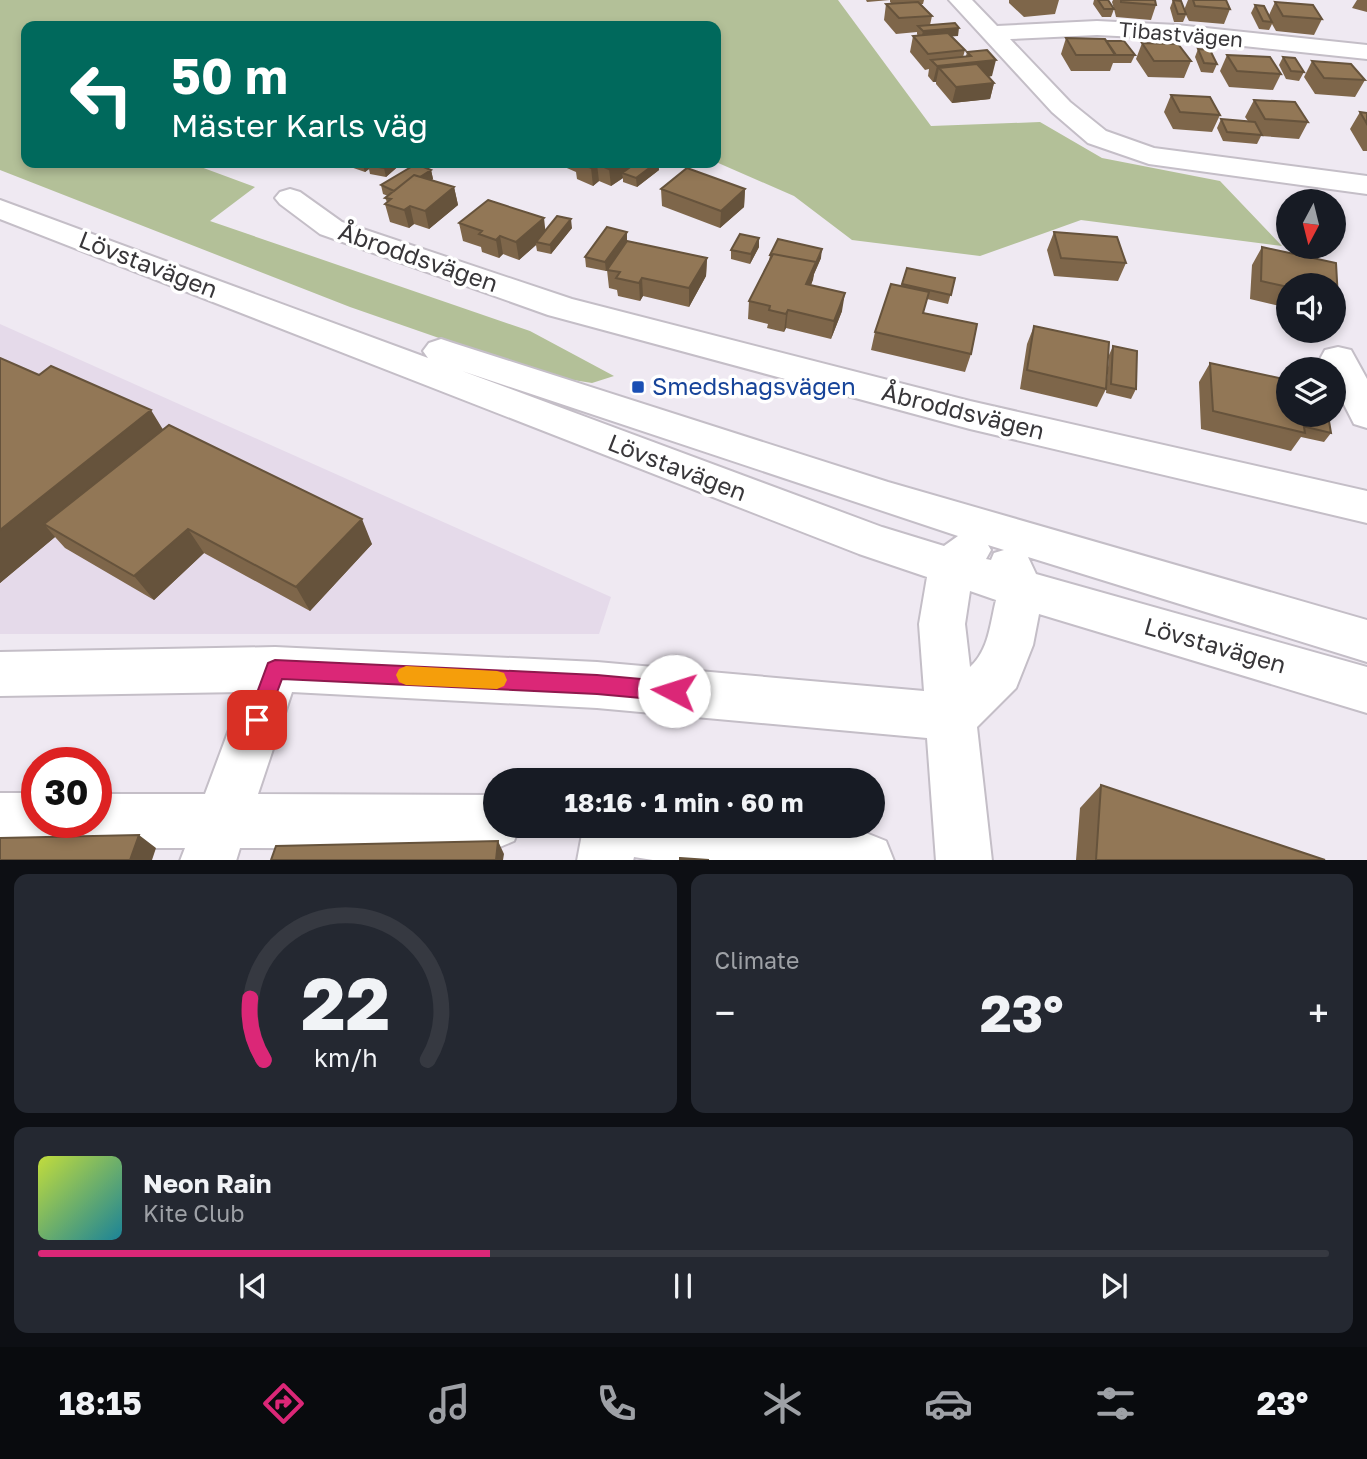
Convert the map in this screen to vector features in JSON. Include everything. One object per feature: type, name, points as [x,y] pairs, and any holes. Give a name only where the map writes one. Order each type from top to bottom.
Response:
[{"type":"street","points":[[960,0],[1061,107],[1097,137],[1149,156],[1367,185]]},
{"type":"street","name":"Tibastvägen","points":[[994,33],[1097,28],[1177,32],[1367,52]]},
{"type":"street","name":"Åbroddsvägen","points":[[290,198],[331,228],[560,307],[957,412],[1367,508]]},
{"type":"street","name":"Lövstavägen","points":[[12,208],[888,498],[1367,641]]},
{"type":"street","name":"Lövstavägen","points":[[12,208],[834,528],[1021,589],[1367,690]]},
{"type":"street","points":[[1346,374],[1367,414]]},
{"type":"street","points":[[0,674],[275,669],[597,684],[952,717],[999,672],[1009,645],[1021,589],[993,528],[951,567],[942,624],[952,717],[964,860]]},
{"type":"street","points":[[215,841],[275,669]]},
{"type":"street","points":[[0,820],[21,821]]},
{"type":"street","points":[[112,824],[215,841],[483,822]]},
{"type":"street","points":[[606,860],[609,838]]},
{"type":"street","points":[[696,838],[866,860]]},
{"type":"shaded area","points":[[0,324],[611,597],[599,634],[0,634]]},
{"type":"green space","points":[[0,0],[838,0],[931,126],[1040,122],[1102,158],[1220,181],[1276,240],[1276,245],[1081,220],[980,256],[852,240],[794,196],[721,164],[721,21],[21,21],[21,168],[204,168],[255,187],[210,221],[530,331],[614,376],[592,383],[548,376],[350,307],[0,170]]},
{"type":"building","points":[[1098,0],[1108,0],[1114,9],[1104,9]]},
{"type":"building","points":[[1155,0],[1156,5],[1121,2]]},
{"type":"building","points":[[1173,0],[1181,1],[1186,14],[1178,14]]},
{"type":"building","points":[[1193,0],[1226,0],[1230,9],[1195,6]]},
{"type":"building","points":[[918,2],[932,16],[899,18],[886,4]]},
{"type":"building","points":[[1275,2],[1313,5],[1322,19],[1283,16]]},
{"type":"building","points":[[1255,5],[1264,6],[1272,22],[1263,21]]},
{"type":"building","points":[[955,23],[959,28],[923,31],[918,26]]},
{"type":"building","points":[[948,33],[965,50],[928,54],[913,36]]},
{"type":"building","points":[[1066,38],[1105,39],[1116,55],[1076,55]]},
{"type":"building","points":[[1106,41],[1124,41],[1135,55],[1115,55]]},
{"type":"building","points":[[1142,43],[1178,44],[1191,61],[1154,61]]},
{"type":"building","points":[[1198,49],[1210,50],[1217,64],[1204,63]]},
{"type":"building","points":[[987,50],[996,60],[937,66],[931,60],[971,56],[967,52]]},
{"type":"building","points":[[1227,55],[1270,57],[1281,74],[1237,71]]},
{"type":"building","points":[[1283,57],[1295,58],[1304,72],[1291,71]]},
{"type":"building","points":[[1312,61],[1351,64],[1365,80],[1324,78]]},
{"type":"building","points":[[977,64],[994,83],[956,87],[939,68]]},
{"type":"building","points":[[1171,95],[1210,97],[1220,115],[1180,112]]},
{"type":"building","points":[[1254,100],[1295,102],[1308,122],[1265,119]]},
{"type":"building","points":[[1360,112],[1367,113],[1367,124]]},
{"type":"building","points":[[1221,119],[1255,122],[1262,135],[1227,132]]},
{"type":"building","points":[[409,168],[431,170],[420,177],[414,175],[394,191],[381,185]]},
{"type":"building","points":[[629,168],[649,168],[636,178],[622,173]]},
{"type":"building","points":[[687,168],[745,189],[721,211],[661,189]]},
{"type":"building","points":[[414,175],[454,187],[425,211],[410,206],[404,210],[385,204],[391,199],[385,198]]},
{"type":"building","points":[[488,200],[544,218],[516,242],[500,236],[496,240],[479,234],[482,231],[459,223]]},
{"type":"building","points":[[557,216],[571,219],[550,245],[536,242]]},
{"type":"building","points":[[607,227],[627,232],[605,262],[585,257]]},
{"type":"building","points":[[1054,232],[1117,237],[1126,263],[1061,258]]},
{"type":"building","points":[[740,234],[759,238],[751,254],[731,250]]},
{"type":"building","points":[[778,239],[822,249],[815,265],[816,262],[770,255]]},
{"type":"building","points":[[627,241],[707,258],[689,288],[642,278],[639,283],[616,278],[620,272],[607,270]]},
{"type":"building","points":[[1262,247],[1276,250],[1276,259],[1318,259],[1336,263],[1337,273],[1276,273],[1276,284],[1261,281]]},
{"type":"building","points":[[773,254],[816,262],[806,284],[845,293],[834,321],[788,310],[786,314],[769,310],[770,306],[749,301]]},
{"type":"building","points":[[907,268],[955,278],[951,295],[902,284]]},
{"type":"building","points":[[891,284],[929,292],[923,313],[977,324],[971,354],[875,332]]},
{"type":"building","points":[[1034,326],[1109,342],[1106,389],[1027,370]]},
{"type":"building","points":[[1113,346],[1137,351],[1136,389],[1111,384]]},
{"type":"building","points":[[0,358],[39,375],[51,366],[151,410],[0,530]]},
{"type":"building","points":[[1210,363],[1276,377],[1276,426],[1213,411]]},
{"type":"building","points":[[169,425],[362,519],[296,587],[188,529],[134,576],[44,524]]},
{"type":"building","points":[[1280,427],[1304,427],[1305,433]]},
{"type":"building","points":[[1306,427],[1330,427],[1331,433]]},
{"type":"building","points":[[1101,785],[1325,860],[1096,860]]},
{"type":"building","points":[[139,835],[130,860],[0,860],[0,838],[112,838],[112,836]]},
{"type":"building","points":[[498,841],[496,860],[271,860],[276,846]]},
{"type":"slow traffic","points":[[406,675],[497,680]]},
{"type":"place","name":"Smedshagsvägen","points":[[638,387]]},
{"type":"route","points":[[257,720],[275,669],[597,684],[674,691]]}]
